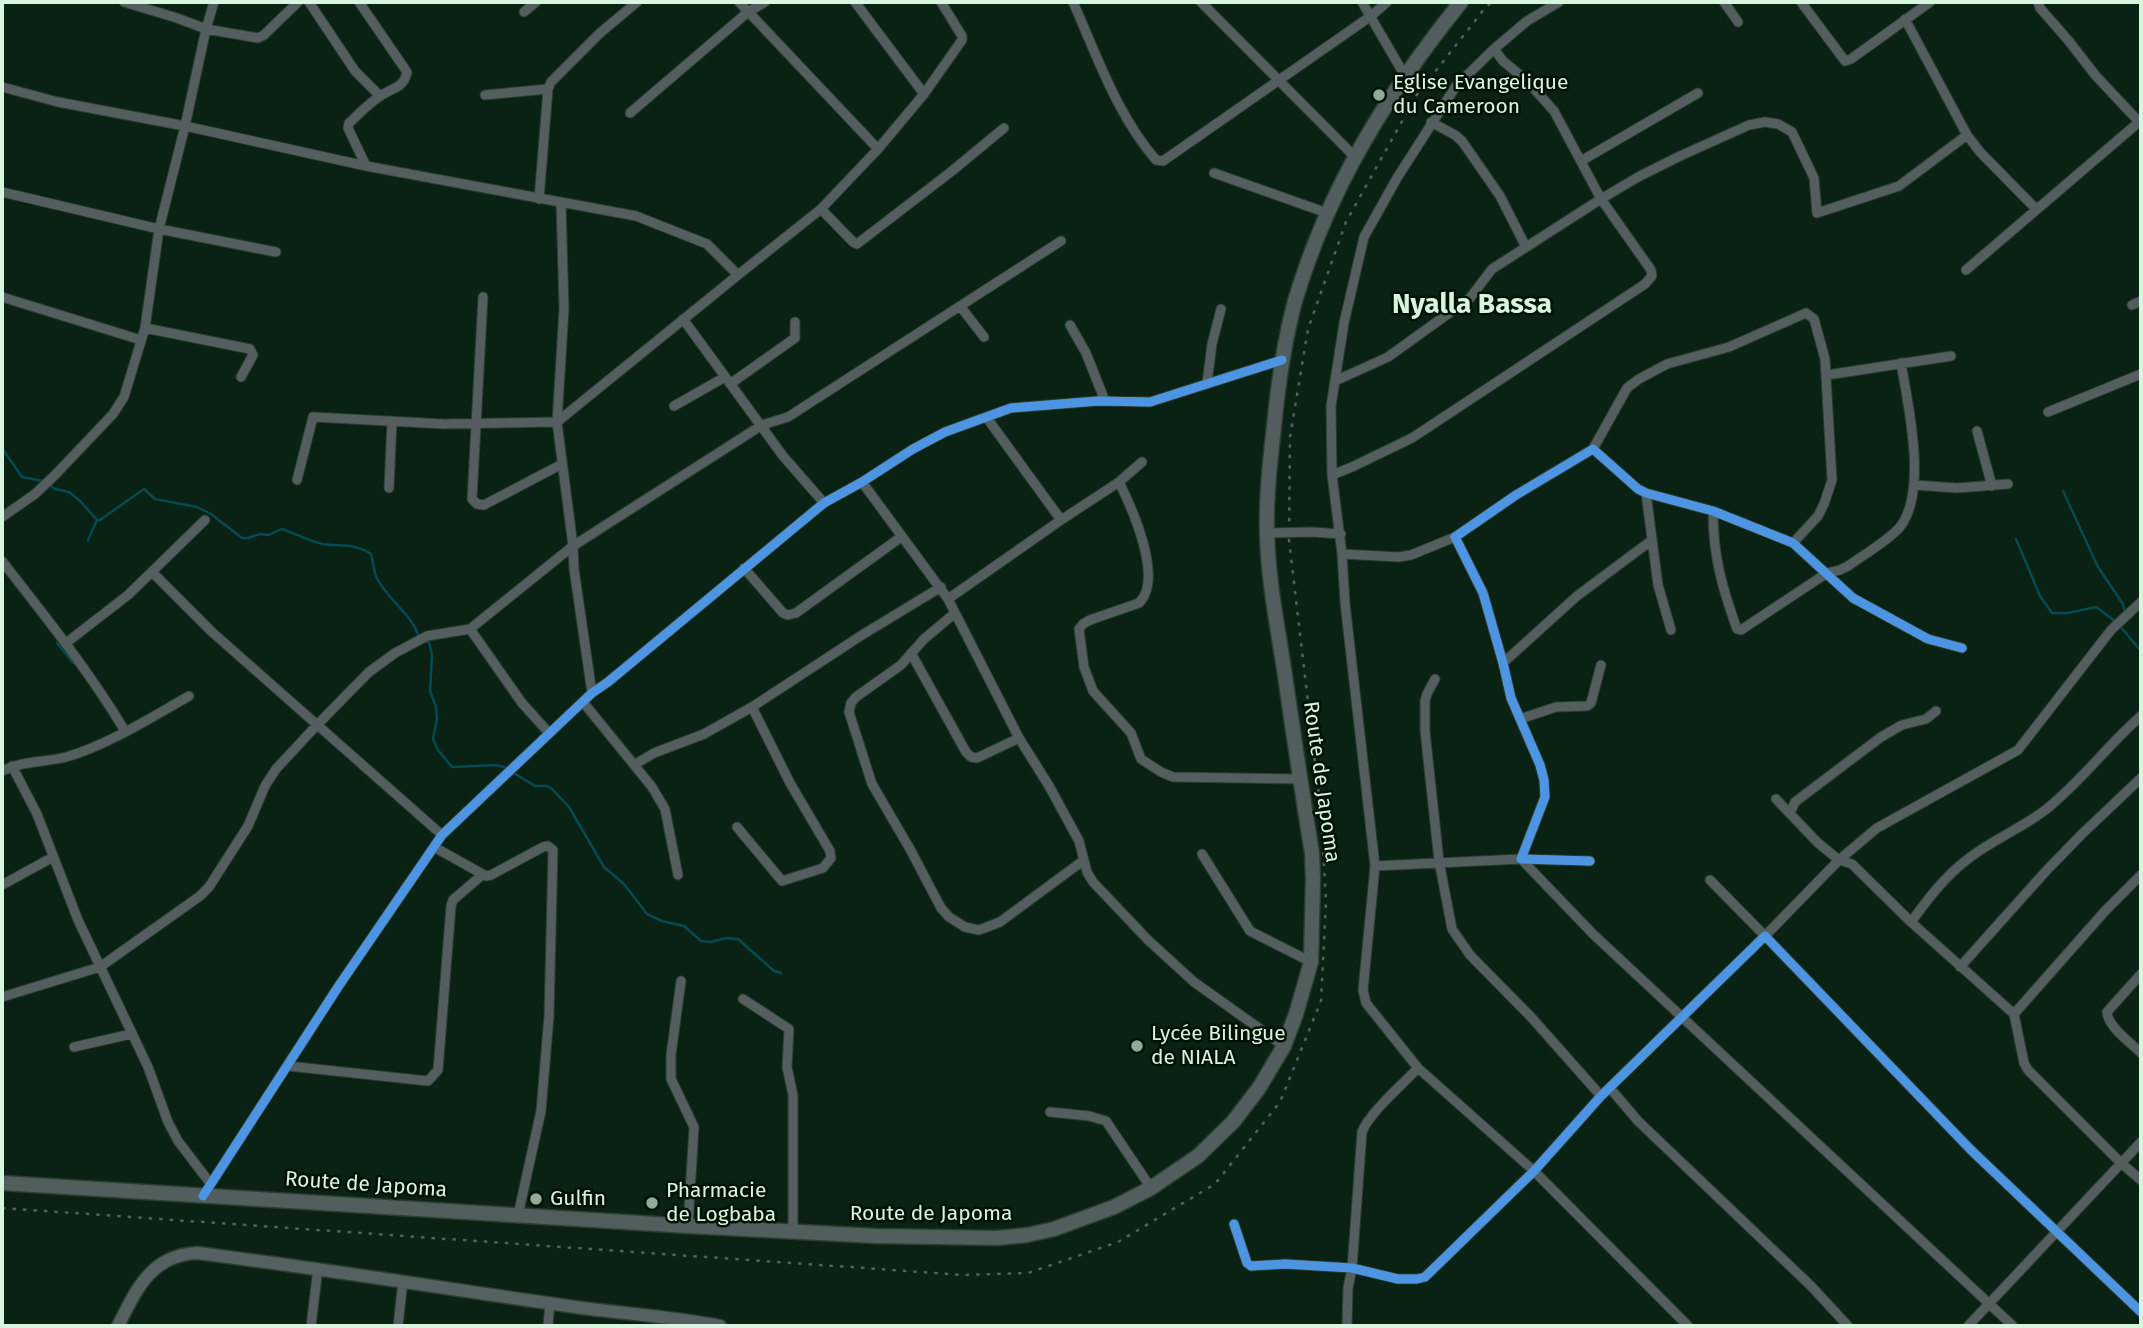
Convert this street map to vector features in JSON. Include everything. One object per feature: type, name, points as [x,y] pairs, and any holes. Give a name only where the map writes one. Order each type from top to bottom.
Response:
[{"type":"main road","name":"Route de Japoma","points":[[2,1183],[206,1190],[518,1215],[793,1232],[952,1239],[997,1238],[1054,1229],[1114,1207],[1151,1188],[1198,1156],[1233,1122],[1259,1088],[1284,1045],[1311,962],[1312,853],[1272,590],[1267,533],[1268,486],[1282,359],[1307,264],[1354,156],[1405,76],[1461,2]]},
{"type":"main road","points":[[118,1326],[131,1301],[155,1268],[165,1259],[197,1253],[550,1302],[629,1320],[720,1326]]},
{"type":"street","points":[[124,2],[206,29],[258,38],[299,2]]},
{"type":"street","points":[[2,517],[35,494],[113,414],[124,397],[145,328],[159,229],[214,2]]},
{"type":"street","points":[[309,2],[355,71],[380,96]]},
{"type":"street","points":[[359,2],[407,72],[397,88],[380,96],[348,125],[366,166]]},
{"type":"street","points":[[524,12],[536,2]]},
{"type":"street","points":[[539,199],[548,89],[551,82],[600,33],[637,2]]},
{"type":"street","points":[[739,2],[878,149]]},
{"type":"street","points":[[630,113],[748,12],[765,2]]},
{"type":"street","points":[[855,2],[924,94]]},
{"type":"street","points":[[298,480],[313,417],[476,425],[556,422],[821,209],[878,149],[924,94],[962,40],[941,2]]},
{"type":"street","points":[[1073,2],[1105,77],[1136,136],[1156,160],[1163,161],[1371,16],[1387,2]]},
{"type":"street","points":[[1201,2],[1354,156]]},
{"type":"street","points":[[1362,2],[1405,76]]},
{"type":"street","points":[[1559,2],[1527,21],[1459,82],[1432,122],[1396,178],[1364,237],[1345,323],[1331,406],[1332,475],[1341,534],[1345,603],[1375,866],[1363,990],[1366,1003],[1373,1013],[1418,1068],[1534,1171],[1688,1326]]},
{"type":"street","points":[[1724,2],[1738,22]]},
{"type":"street","points":[[1801,2],[1845,61],[1930,2]]},
{"type":"street","points":[[1966,270],[2140,123],[2096,76],[2040,8],[2038,2]]},
{"type":"street","points":[[1905,19],[1967,135],[2036,209]]},
{"type":"street","points":[[1332,475],[1412,438],[1652,276],[1651,270],[1601,199],[1554,111],[1494,49]]},
{"type":"street","points":[[2,87],[58,102],[185,126],[366,166],[636,216],[708,243],[738,275]]},
{"type":"street","points":[[485,95],[548,89]]},
{"type":"street","points":[[1581,161],[1698,93]]},
{"type":"street","points":[[1432,122],[1462,141],[1500,196],[1526,247]]},
{"type":"street","points":[[1335,381],[1388,357],[1470,298],[1492,269],[1601,199],[1700,146],[1749,125],[1765,122],[1786,127],[1792,132],[1814,178],[1818,213],[1899,186],[1967,135]]},
{"type":"street","points":[[821,209],[857,244],[1004,128]]},
{"type":"street","points":[[1214,173],[1327,213]]},
{"type":"street","points":[[2,192],[159,229],[276,252]]},
{"type":"street","points":[[561,203],[564,309],[556,422],[592,693]]},
{"type":"street","points":[[2,997],[100,967],[200,896],[209,887],[248,826],[265,786],[276,769],[369,672],[395,653],[428,636],[470,629],[573,546],[762,425],[788,417],[1061,241]]},
{"type":"street","points":[[2,297],[141,340]]},
{"type":"street","points":[[483,297],[472,499],[477,504],[484,505],[562,464]]},
{"type":"street","points":[[960,306],[984,337]]},
{"type":"street","points":[[1207,383],[1212,344],[1221,309]]},
{"type":"street","points":[[1342,554],[1399,557],[1411,555],[1455,537],[1516,495],[1593,449],[1628,388],[1639,379],[1667,364],[1729,347],[1806,313],[1814,319],[1825,359],[1832,480],[1818,516],[1793,543]]},
{"type":"street","points":[[683,319],[786,460],[824,503]]},
{"type":"street","points":[[674,406],[728,381],[795,338],[795,322]]},
{"type":"street","points":[[1070,325],[1086,353],[1105,401]]},
{"type":"street","points":[[145,328],[250,349],[253,355],[241,377]]},
{"type":"street","points":[[1827,375],[1951,356]]},
{"type":"street","points":[[12,766],[37,814],[78,920],[148,1067],[168,1122],[206,1190],[338,987],[442,835],[592,693],[824,503],[945,432],[1010,408],[1105,401],[1150,402],[1282,359]]},
{"type":"street","points":[[1713,511],[1714,547],[1721,584],[1737,629],[1741,630],[1827,573],[1848,566],[1897,530],[1905,520],[1914,485],[1911,427],[1901,363]]},
{"type":"street","points":[[2048,412],[2141,374]]},
{"type":"street","points":[[987,418],[1061,520]]},
{"type":"street","points":[[388,488],[392,421]]},
{"type":"street","points":[[1977,431],[1992,486]]},
{"type":"street","points":[[1593,449],[1638,489],[1713,511],[1793,543],[1853,598],[1928,639],[1962,648]]},
{"type":"street","points":[[948,599],[1119,482],[1142,462]]},
{"type":"street","points":[[862,482],[948,599],[1019,738],[1079,841],[1087,872],[1093,882],[1148,940],[1194,982],[1284,1045]]},
{"type":"street","points":[[1119,482],[1134,513],[1143,544],[1148,586],[1145,598],[1139,603],[1090,620],[1079,629],[1087,680],[1093,691],[1131,733],[1141,759],[1161,772],[1173,777],[1300,779]]},
{"type":"street","points":[[1914,485],[1957,488],[2008,484]]},
{"type":"street","points":[[1646,493],[1660,594],[1671,630]]},
{"type":"street","points":[[66,643],[153,573],[205,520]]},
{"type":"street","points":[[1267,533],[1341,534]]},
{"type":"street","points":[[744,568],[783,613],[788,615],[796,613],[901,537]]},
{"type":"street","points":[[1455,537],[1483,593],[1511,698],[1539,765],[1545,797],[1521,859]]},
{"type":"street","points":[[1503,663],[1577,596],[1652,540]]},
{"type":"street","points":[[2,561],[66,643],[125,731]]},
{"type":"street","points":[[153,573],[212,632],[442,835]]},
{"type":"street","points":[[634,765],[653,753],[704,734],[752,707],[941,587]]},
{"type":"street","points":[[1234,1224],[1247,1263],[1251,1266],[1285,1264],[1352,1268],[1398,1279],[1425,1277],[1534,1171],[1601,1096],[1839,860],[1886,822],[2018,750],[2111,630],[2141,602]]},
{"type":"street","points":[[955,613],[923,639],[901,665],[851,703],[849,712],[872,784],[941,908],[965,927],[976,930],[1000,922],[1084,860]]},
{"type":"street","points":[[470,629],[522,703],[548,733]]},
{"type":"street","points":[[911,653],[971,757],[977,758],[1019,738]]},
{"type":"street","points":[[1520,719],[1556,707],[1587,706],[1591,703],[1601,665]]},
{"type":"street","points":[[1435,679],[1427,694],[1425,714],[1439,861],[1452,929],[1463,947],[1531,1017],[1601,1096]]},
{"type":"street","points":[[2,771],[26,762],[64,758],[125,731],[189,696]]},
{"type":"street","points":[[583,702],[652,787],[665,809],[678,875]]},
{"type":"street","points":[[737,827],[782,881],[823,868],[831,858],[752,707]]},
{"type":"street","points":[[1790,813],[1795,802],[1881,737],[1902,725],[1926,719],[1936,712]]},
{"type":"street","points":[[1911,922],[1935,890],[1957,867],[2046,810],[2141,716]]},
{"type":"street","points":[[1960,967],[2046,871],[2141,778]]},
{"type":"street","points":[[1776,799],[1818,843],[1839,860],[1852,864],[1911,922],[2014,1014],[2024,1063],[2028,1070],[2141,1180]]},
{"type":"street","points":[[434,846],[482,875],[491,876],[543,847],[548,846],[553,850],[549,1016],[541,1111],[518,1215]]},
{"type":"street","points":[[1202,854],[1250,931],[1311,962]]},
{"type":"street","points":[[2,886],[53,857]]},
{"type":"street","points":[[1375,866],[1521,859],[1590,861]]},
{"type":"street","points":[[1521,859],[1593,933],[2013,1326]]},
{"type":"street","points":[[288,1066],[428,1081],[434,1076],[438,1070],[451,906],[453,900],[482,875]]},
{"type":"street","points":[[2014,1014],[2105,911],[2141,875]]},
{"type":"street","points":[[1710,880],[1972,1150],[2141,1311]]},
{"type":"street","points":[[2141,974],[2107,1012],[2107,1019],[2141,1053]]},
{"type":"street","points":[[681,981],[671,1055],[671,1079],[694,1128],[688,1226]]},
{"type":"street","points":[[743,999],[789,1029],[787,1067],[793,1095],[793,1232]]},
{"type":"street","points":[[74,1047],[131,1034]]},
{"type":"street","points":[[1347,1326],[1362,1132],[1364,1125],[1418,1068]]},
{"type":"street","points":[[1610,1087],[1637,1121],[1811,1286],[1848,1326]]},
{"type":"street","points":[[1050,1112],[1089,1116],[1106,1121],[1151,1188]]},
{"type":"street","points":[[1968,1326],[2141,1142]]},
{"type":"street","points":[[312,1326],[318,1268]]},
{"type":"street","points":[[398,1326],[403,1281]]},
{"type":"street","points":[[548,1326],[550,1302]]},
{"type":"waterway","points":[[2,448],[22,477],[43,481],[55,489],[69,492],[97,520]]},
{"type":"waterway","points":[[88,540],[97,520],[144,489],[155,499],[197,507],[211,514],[242,538],[269,535],[281,529],[317,543],[358,548],[371,554],[378,580],[412,623],[419,638]]},
{"type":"waterway","points":[[2063,491],[2098,567],[2123,604],[2125,612]]},
{"type":"waterway","points":[[2016,539],[2040,596],[2052,613],[2068,613],[2096,607],[2115,621]]},
{"type":"waterway","points":[[2120,626],[2141,651]]},
{"type":"waterway","points":[[425,641],[429,642],[432,655],[430,691],[437,719],[433,739],[452,767],[496,765],[535,786],[552,789],[569,807],[604,867],[624,884],[647,914],[684,926],[701,941],[738,939],[774,971],[781,973]]},
{"type":"waterway","points":[[57,643],[73,663]]},
{"type":"railway","points":[[2,1208],[964,1275],[1028,1273],[1118,1242],[1215,1184],[1280,1102],[1321,1001],[1326,902],[1321,813],[1289,540],[1290,437],[1308,329],[1346,222],[1416,96],[1492,2]]},
{"type":"cycle path","points":[[203,1196],[338,987],[442,835],[592,693],[824,503],[945,432],[1011,408],[1098,401],[1150,402],[1282,360]]},
{"type":"cycle path","points":[[1590,861],[1521,859],[1545,797],[1544,780],[1511,698],[1483,593],[1455,537],[1516,495],[1593,449],[1638,489],[1713,511],[1793,543],[1853,598],[1928,639],[1962,648]]},
{"type":"cycle path","points":[[1234,1224],[1247,1263],[1251,1266],[1285,1264],[1352,1268],[1398,1279],[1425,1277],[1534,1171],[1601,1096],[1765,936],[1971,1150],[2141,1312]]},
{"type":"place","name":"Eglise Evangelique du Cameroon","points":[[1379,95]]},
{"type":"place","name":"Lycée Bilingue de NIALA","points":[[1137,1046]]},
{"type":"place","name":"Gulfin","points":[[536,1199]]},
{"type":"place","name":"Pharmacie de Logbaba","points":[[652,1203]]},
{"type":"district","name":"Nyalla Bassa","points":[[1472,305]]}]
